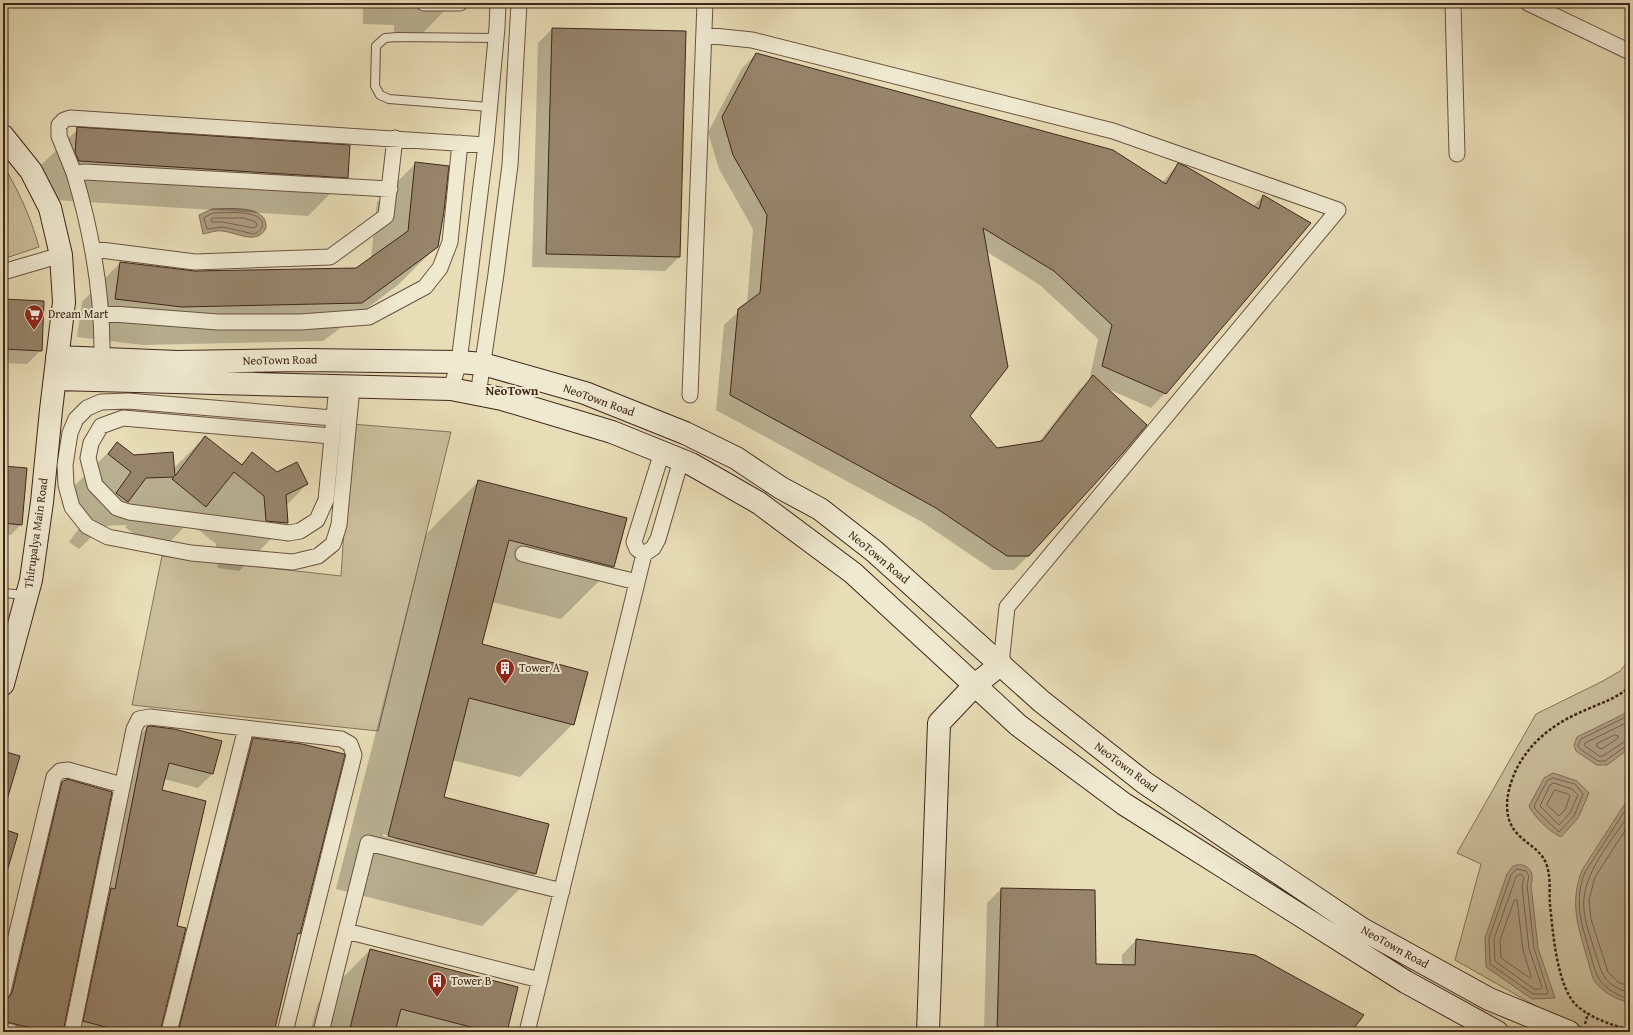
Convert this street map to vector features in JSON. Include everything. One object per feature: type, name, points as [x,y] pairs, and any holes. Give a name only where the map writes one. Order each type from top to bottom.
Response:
[{"type":"street","points":[[424,3],[460,3]]},
{"type":"street","points":[[451,389],[459,362],[486,145],[498,3]]},
{"type":"street","points":[[478,395],[510,165],[519,3]]},
{"type":"street","points":[[690,395],[705,3]]},
{"type":"street","points":[[1453,3],[1457,154]]},
{"type":"street","points":[[1528,3],[1630,52]]},
{"type":"street","points":[[704,35],[752,40],[1113,131],[1338,210],[1007,607],[1000,664],[974,685],[939,723],[928,1032]]},
{"type":"street","points":[[97,353],[100,313],[93,249],[74,173],[59,136],[59,125],[64,120],[70,118],[486,145]]},
{"type":"street","name":"Thirupalya Main Road","points":[[3,136],[31,170],[50,208],[60,255],[64,302],[41,509],[31,580],[8,650],[3,684]]},
{"type":"street","points":[[93,249],[195,262],[330,257],[386,216],[395,138]]},
{"type":"street","points":[[100,313],[218,322],[300,322],[369,317],[425,287],[440,268],[450,242],[464,143]]},
{"type":"street","points":[[74,173],[85,172],[390,188]]},
{"type":"street","points":[[3,272],[60,255]]},
{"type":"street","name":"NeoTown Road","points":[[57,357],[97,353],[177,362],[304,360],[459,362],[483,364],[585,393],[685,433],[736,458],[781,488],[820,509],[874,551],[1041,701],[1145,783],[1362,929],[1489,999],[1569,1032]]},
{"type":"street","name":"NeoTown Road","points":[[55,379],[451,389],[502,399],[612,432],[691,464],[759,502],[846,569],[1018,725],[1124,804],[1406,982],[1497,1032]]},
{"type":"street","points":[[333,418],[128,401],[101,402],[87,408],[76,419],[70,433],[65,465],[66,485],[72,507],[87,526],[108,538],[191,553],[254,559],[293,562],[318,556],[332,544],[339,525],[344,387]]},
{"type":"street","points":[[331,436],[123,418],[100,426],[91,443],[88,458],[95,485],[117,508],[129,512],[289,533],[300,531],[310,526],[317,520],[326,500],[333,418],[344,387]]},
{"type":"street","points":[[527,1032],[644,554],[653,548],[658,539],[671,456]]},
{"type":"street","points":[[644,554],[637,549],[634,542],[671,456]]},
{"type":"street","points":[[523,554],[638,582]]},
{"type":"street","points":[[72,1032],[134,729],[139,720],[150,716],[341,739],[350,744],[354,755],[285,1032]]},
{"type":"street","points":[[169,1032],[246,728]]},
{"type":"street","points":[[3,992],[54,777],[60,771],[68,770],[122,785]]},
{"type":"street","points":[[321,1032],[368,843],[562,891]]},
{"type":"street","points":[[346,931],[540,980]]},
{"type":"street","points":[[3,1030],[12,1032]]},
{"type":"lane","points":[[489,107],[389,99],[380,95],[375,86],[376,46],[385,38],[397,37],[496,38]]},
{"type":"lane","points":[[3,593],[27,594]]},
{"type":"path","points":[[1630,686],[1619,695],[1561,722],[1539,737],[1516,770],[1508,796],[1507,806],[1508,816],[1515,832],[1539,852],[1547,865],[1554,943],[1561,972],[1570,998],[1588,1013],[1601,1021],[1630,1030]]},
{"type":"shaded area","points":[[3,165],[24,205],[39,247],[3,259]]},
{"type":"shaded area","points":[[351,424],[451,432],[378,731],[132,705],[162,556],[341,576]]},
{"type":"shaded area","points":[[1630,659],[1630,1032],[1596,1032],[1555,1017],[1455,960],[1481,864],[1457,853],[1536,714],[1603,681],[1620,671]]},
{"type":"water","points":[[212,209],[254,211],[261,215],[265,220],[266,228],[262,233],[252,237],[220,231],[203,234],[199,215]]},
{"type":"water","points":[[1630,711],[1630,748],[1607,765],[1597,765],[1576,751],[1574,745],[1577,737]]},
{"type":"water","points":[[1553,773],[1577,781],[1589,793],[1578,818],[1561,837],[1552,832],[1543,824],[1529,806],[1544,778]]},
{"type":"water","points":[[1630,796],[1630,1003],[1610,995],[1594,980],[1580,932],[1576,912],[1576,892],[1582,870]]},
{"type":"water","points":[[1516,865],[1528,867],[1531,873],[1538,948],[1555,998],[1532,999],[1486,967],[1485,938],[1507,874],[1512,867]]},
{"type":"building","points":[[552,28],[686,31],[680,257],[546,254]]},
{"type":"building","points":[[756,53],[1113,150],[1166,184],[1178,163],[1259,209],[1263,195],[1311,223],[1166,394],[1102,366],[1112,325],[1054,271],[983,228],[1008,367],[970,416],[997,448],[1042,441],[1093,375],[1147,425],[1029,556],[1007,556],[936,508],[730,395],[738,309],[760,293],[767,215],[733,155],[722,117]]},
{"type":"building","points":[[77,127],[350,145],[348,178],[79,161],[75,153]]},
{"type":"building","points":[[415,162],[449,166],[438,247],[362,303],[182,307],[115,299],[120,262],[195,271],[356,268],[408,231]]},
{"type":"building","points":[[3,299],[44,301],[42,351],[3,349]]},
{"type":"building","points":[[205,436],[242,465],[252,452],[277,472],[297,462],[308,484],[286,495],[288,523],[266,521],[264,496],[234,472],[206,507],[172,479],[174,477],[146,478],[128,502],[116,493],[131,472],[108,454],[117,442],[134,455],[173,452],[175,476]]},
{"type":"building","points":[[3,466],[27,468],[22,525],[3,523]]},
{"type":"building","name":"Tower A","points":[[478,480],[627,518],[614,567],[509,540],[482,644],[588,672],[574,725],[469,698],[444,797],[549,824],[536,874],[388,836]]},
{"type":"building","points":[[150,726],[174,729],[222,741],[213,774],[169,763],[162,790],[206,801],[177,926],[186,928],[160,1032],[124,1032],[83,1021],[111,888],[115,889],[147,727]]},
{"type":"building","points":[[253,738],[302,744],[345,755],[300,934],[298,933],[274,1032],[178,1032]]},
{"type":"building","points":[[3,751],[20,756],[6,803],[3,802]]},
{"type":"building","points":[[67,779],[112,792],[63,1032],[48,1032],[3,1021],[3,1000],[9,997],[12,993],[62,782]]},
{"type":"building","points":[[3,829],[18,834],[6,875],[3,874]]},
{"type":"building","points":[[1001,888],[1095,890],[1096,964],[1135,965],[1136,939],[1255,955],[1364,1015],[1351,1032],[997,1032]]},
{"type":"building","name":"Tower B","points":[[370,949],[518,987],[507,1032],[490,1032],[401,1009],[395,1032],[349,1032]]},
{"type":"place","name":"Dream Mart","points":[[34,331]]},
{"type":"place","name":"Tower A","points":[[505,685]]},
{"type":"place","name":"Tower B","points":[[437,998]]},
{"type":"district","name":"NeoTown","points":[[512,390]]}]
